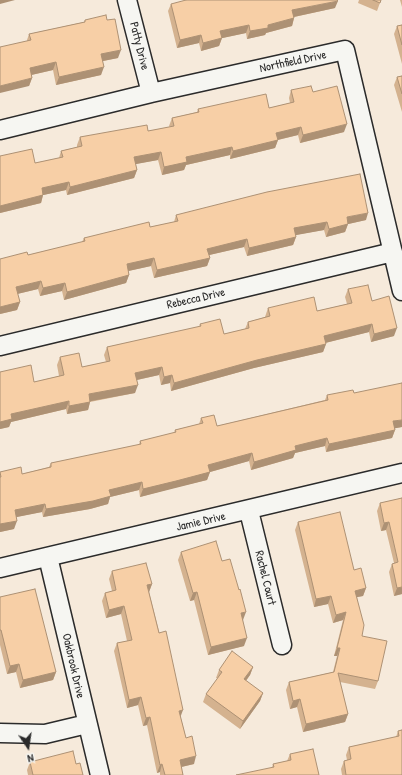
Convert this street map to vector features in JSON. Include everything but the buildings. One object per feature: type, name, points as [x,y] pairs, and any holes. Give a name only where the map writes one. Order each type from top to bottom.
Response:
[{"type":"street","name":"Patty Drive","points":[[127,0],[151,93]]},
{"type":"street","name":"Northfield Drive","points":[[0,130],[151,93],[345,50],[402,291]]},
{"type":"street","name":"Rebecca Drive","points":[[0,346],[393,252]]},
{"type":"street","name":"Jamie Drive","points":[[0,568],[402,474]]},
{"type":"street","name":"Rachel Court","points":[[249,511],[282,644]]},
{"type":"street","name":"Oakbrook Drive","points":[[48,557],[100,775]]},
{"type":"street","points":[[0,733],[45,734],[87,724]]}]
